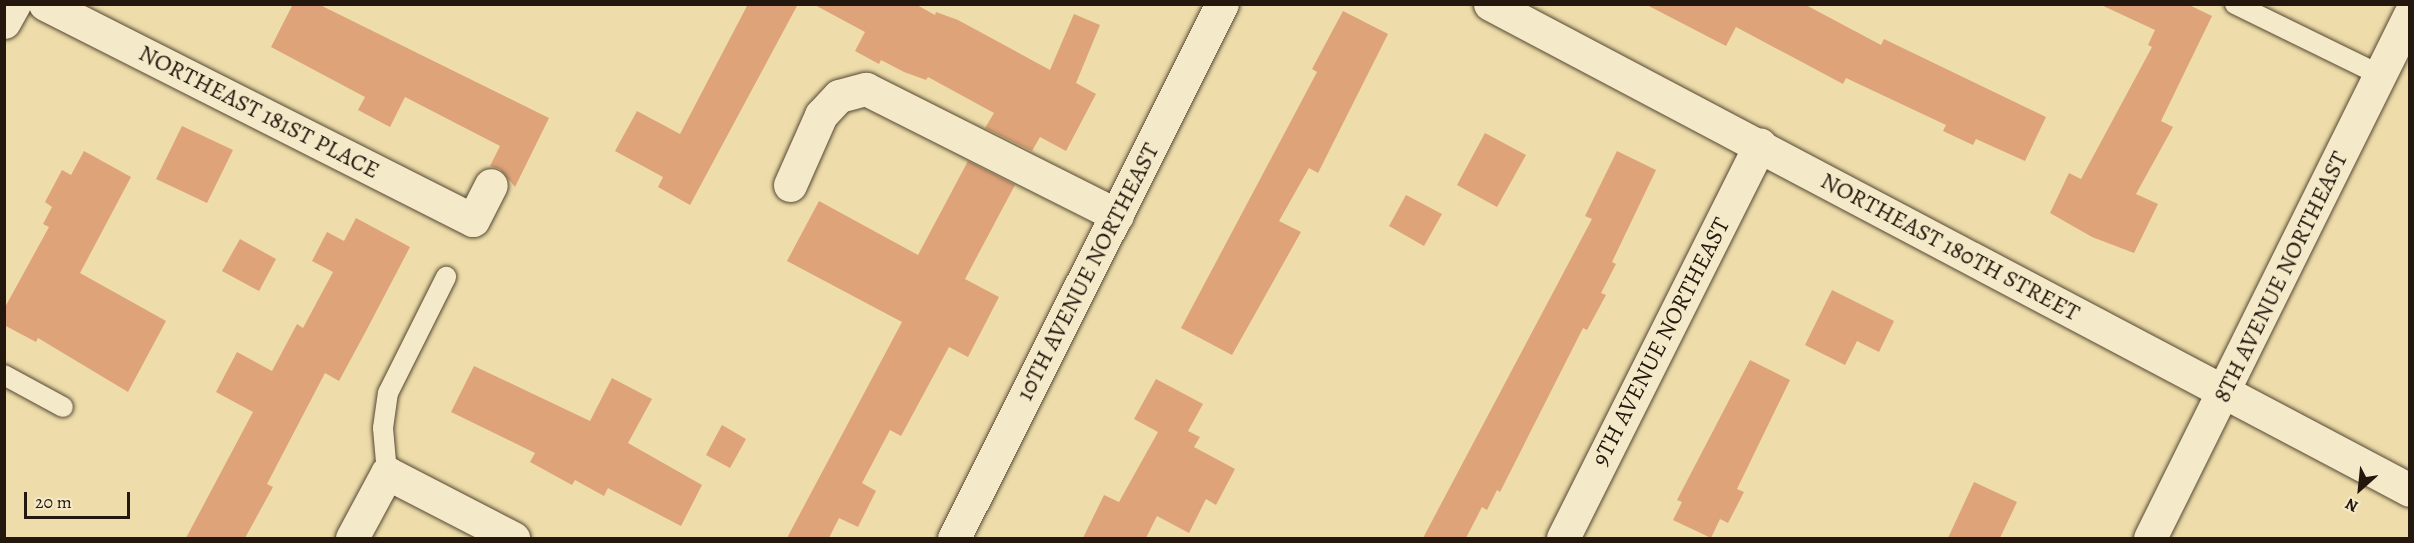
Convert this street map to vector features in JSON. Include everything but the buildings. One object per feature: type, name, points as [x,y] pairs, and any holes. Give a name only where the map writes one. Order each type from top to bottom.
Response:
[{"type":"street","points":[[4,22],[14,4]]},
{"type":"street","name":"NORTHEAST 181ST PLACE","points":[[45,4],[473,220],[491,185]]},
{"type":"street","name":"10TH AVENUE NORTHEAST","points":[[954,538],[1222,4]]},
{"type":"street","name":"NORTHEAST 180TH STREET","points":[[1490,4],[2409,490]]},
{"type":"street","name":"8TH AVENUE NORTHEAST","points":[[2150,538],[2224,393],[2409,14]]},
{"type":"street","points":[[790,185],[821,115],[839,96],[866,89],[1116,215]]},
{"type":"street","name":"9TH AVENUE NORTHEAST","points":[[1563,538],[1760,146]]},
{"type":"street","points":[[352,538],[387,473],[513,538]]},
{"type":"lane","points":[[2235,4],[2380,75]]},
{"type":"lane","points":[[387,473],[383,428],[388,393],[446,277]]},
{"type":"lane","points":[[4,375],[63,407]]}]
